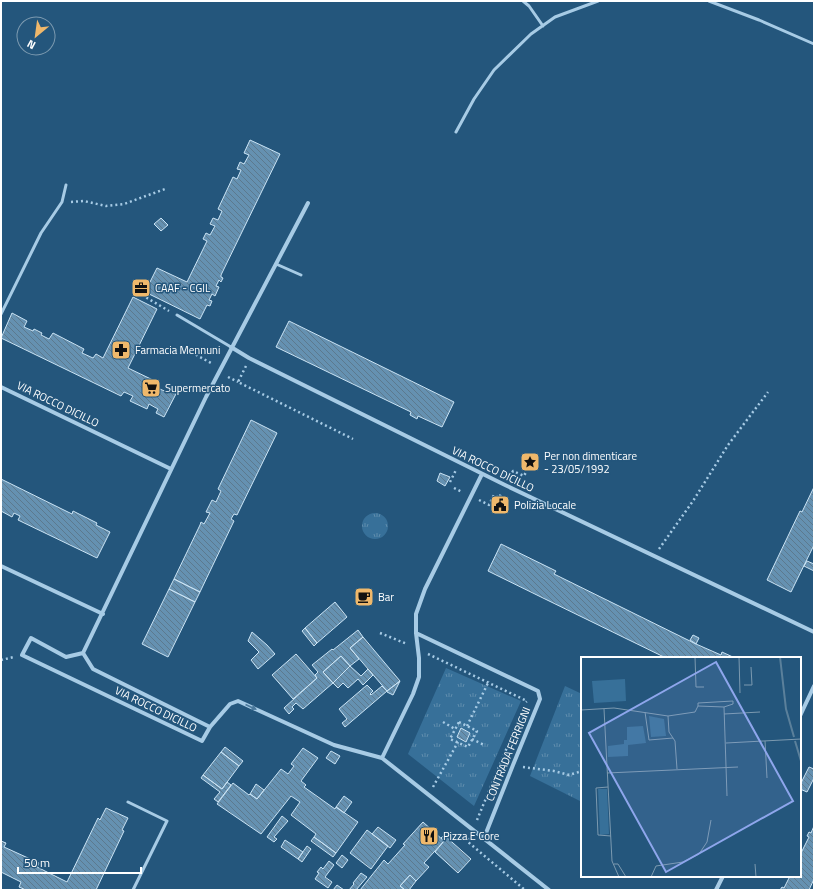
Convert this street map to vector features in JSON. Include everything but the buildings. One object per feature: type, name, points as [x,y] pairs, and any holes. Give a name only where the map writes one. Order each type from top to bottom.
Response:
[{"type":"street","points":[[83,653],[231,347],[242,330],[308,203]]},
{"type":"street","name":"VIA ROCCO DICILLO","points":[[231,347],[249,358],[482,474],[814,632]]},
{"type":"street","name":"VIA ROCCO DICILLO","points":[[1,387],[171,469]]},
{"type":"street","points":[[382,758],[413,694],[419,677],[416,614],[425,589],[482,474]]},
{"type":"street","points":[[1,566],[102,614]]},
{"type":"street","name":"CONTRADA FERRIGNI","points":[[416,633],[538,690],[540,699],[512,765],[484,838]]},
{"type":"street","name":"VIA ROCCO DICILLO","points":[[31,638],[66,657],[83,653],[93,669],[210,727],[202,741],[22,655],[31,638]]},
{"type":"street","points":[[801,714],[814,686]]},
{"type":"street","points":[[210,727],[230,704],[238,701],[334,745],[382,758],[549,890]]},
{"type":"street","points":[[716,890],[722,877]]},
{"type":"lane","points":[[523,1],[529,6],[543,26]]},
{"type":"lane","points":[[456,132],[474,98],[494,70],[531,34],[555,17],[598,1]]},
{"type":"lane","points":[[709,1],[759,20],[814,44]]},
{"type":"lane","points":[[1,314],[41,233],[62,202],[66,186]]},
{"type":"lane","points":[[276,264],[301,275]]},
{"type":"lane","points":[[177,315],[231,347]]},
{"type":"lane","points":[[128,802],[167,821],[133,890]]},
{"type":"path","points":[[62,202],[84,200],[106,206],[124,204],[165,189]]},
{"type":"path","points":[[142,295],[177,315]]},
{"type":"path","points":[[249,358],[238,382],[353,439]]},
{"type":"path","points":[[654,556],[693,501],[728,445],[768,392]]},
{"type":"path","points":[[524,476],[529,466]]},
{"type":"path","points":[[380,633],[418,649],[526,701],[524,708]]},
{"type":"path","points":[[467,726],[494,669]]},
{"type":"path","points":[[521,715],[468,842],[525,890]]},
{"type":"path","points":[[443,722],[455,729]]},
{"type":"path","points":[[459,722],[477,730],[468,747],[450,739],[455,729],[459,722]]},
{"type":"path","points":[[472,739],[484,745]]},
{"type":"path","points":[[429,795],[458,742]]},
{"type":"path","points":[[512,765],[554,771],[569,775],[581,771]]},
{"type":"green space","points":[[375,513],[384,517],[388,526],[384,535],[375,539],[366,535],[362,526],[366,517]]},
{"type":"green space","points":[[446,668],[521,701],[474,806],[408,754]]},
{"type":"green space","points":[[565,686],[581,694],[581,802],[530,776]]},
{"type":"place","name":"CAAF - CGIL","points":[[141,288]]},
{"type":"place","name":"Farmacia Mennuni","points":[[121,350]]},
{"type":"place","name":"Supermercato","points":[[151,388]]},
{"type":"place","name":"Per non dimenticare - 23/05/1992","points":[[530,462]]},
{"type":"place","name":"Polizia Locale","points":[[500,505]]},
{"type":"place","name":"Bar","points":[[364,597]]},
{"type":"place","name":"Pizza E Core","points":[[429,836]]}]
